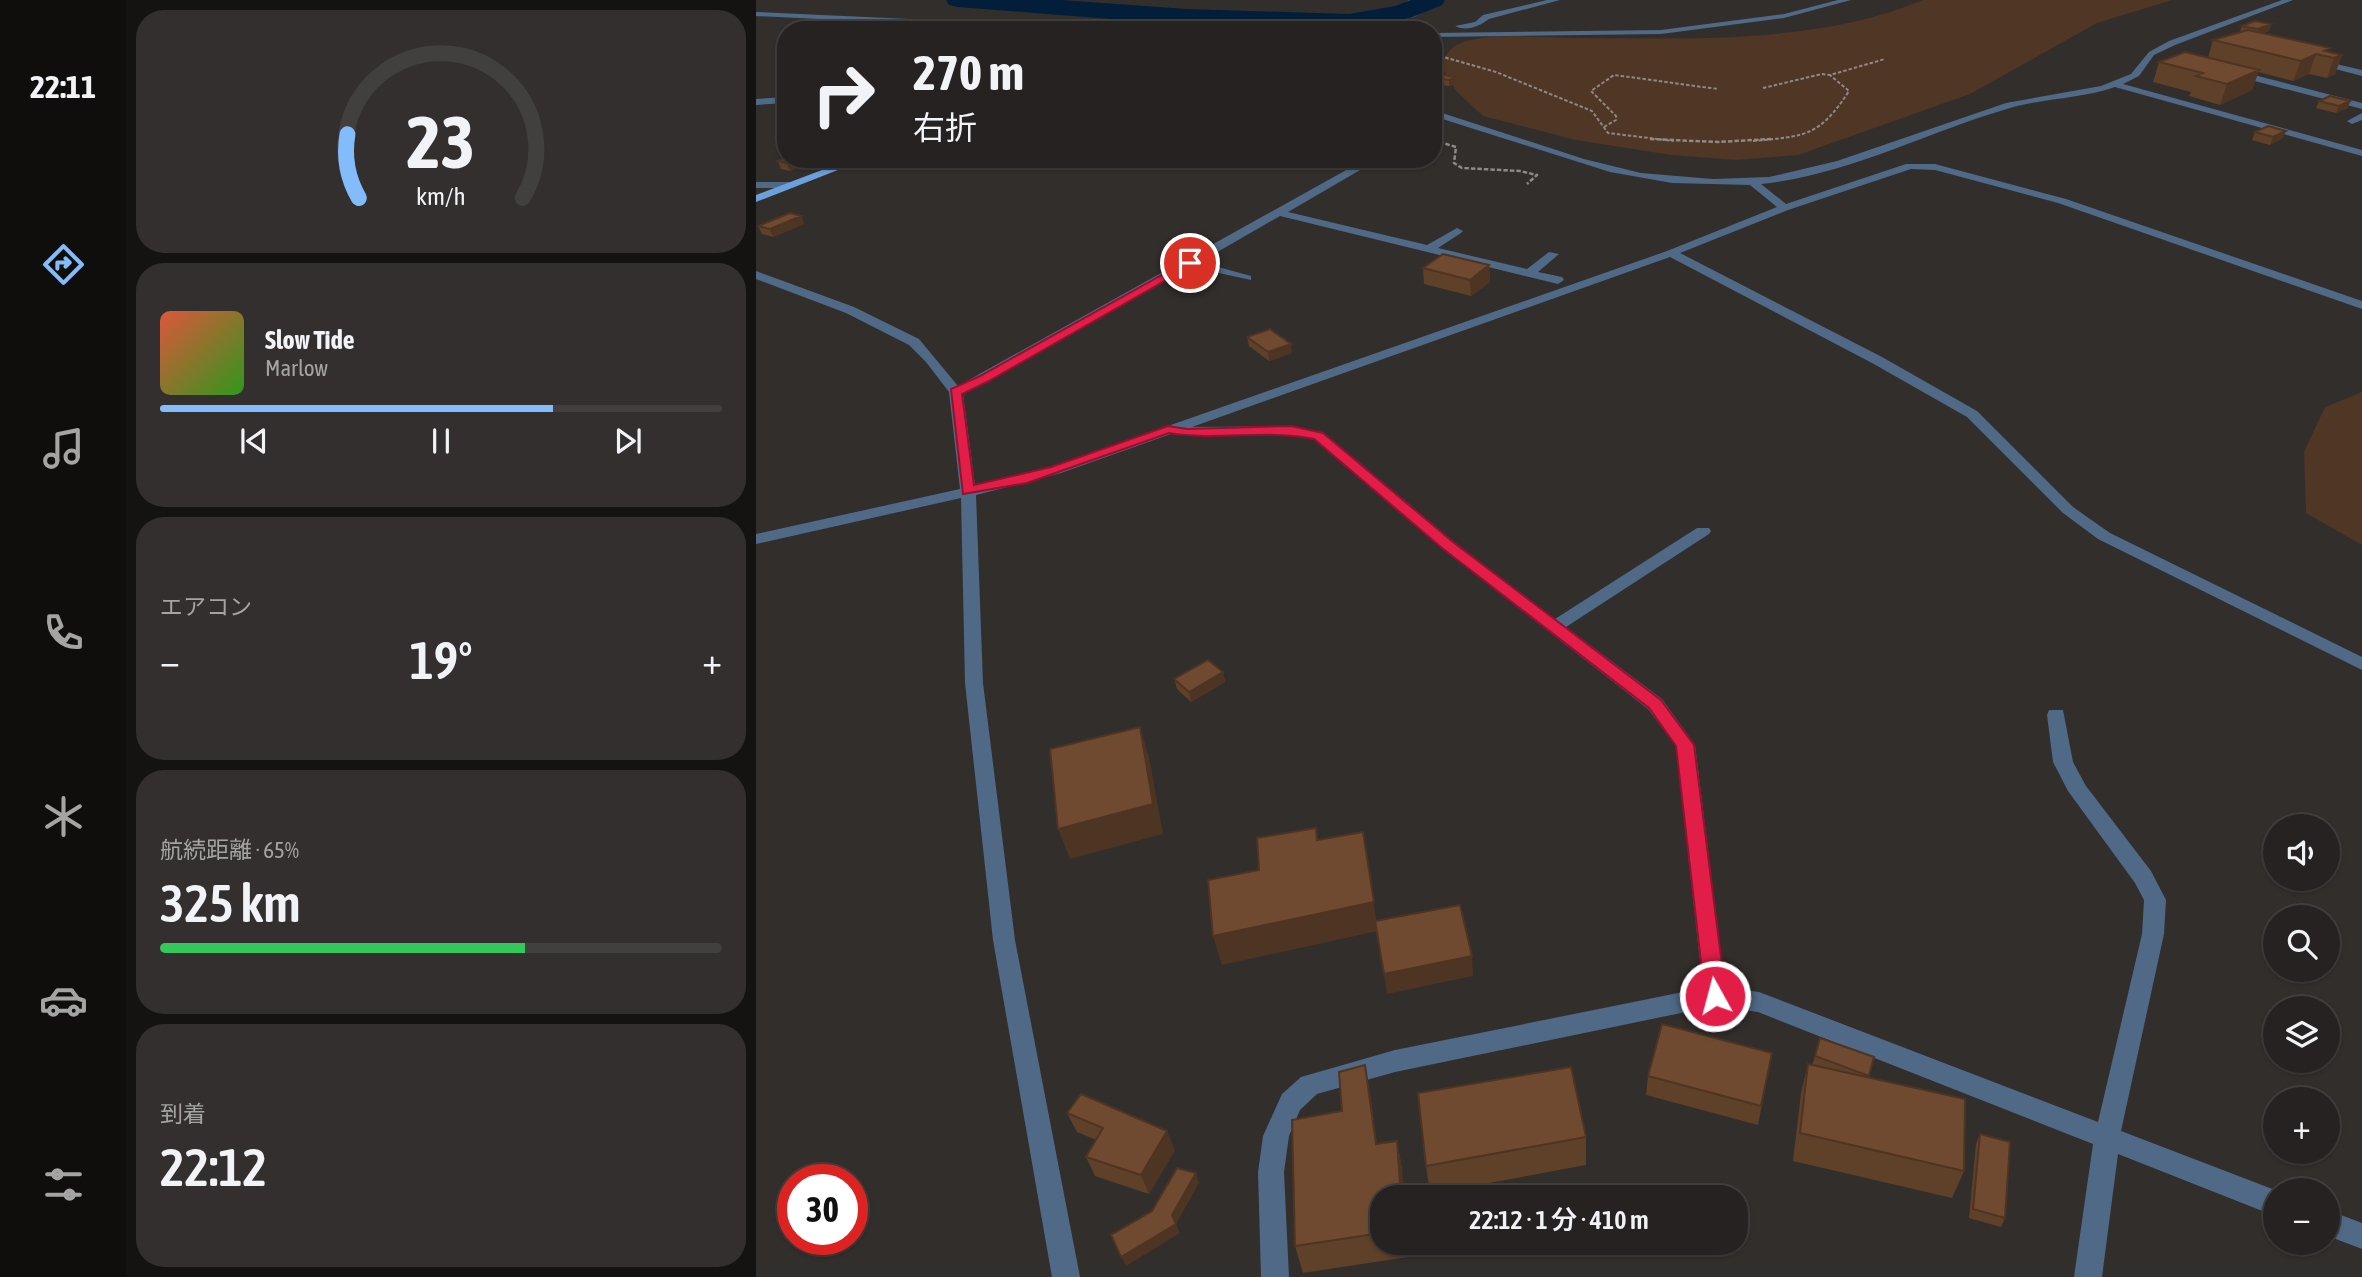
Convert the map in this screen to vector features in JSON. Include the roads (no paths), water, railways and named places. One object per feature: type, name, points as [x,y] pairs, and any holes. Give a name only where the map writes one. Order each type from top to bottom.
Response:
[{"type":"main road","points":[[756,198],[837,168]]},
{"type":"street","points":[[1442,28],[1477,24],[1486,18],[1556,0]]},
{"type":"street","points":[[1442,35],[1661,32],[1784,16],[1847,0]]},
{"type":"street","points":[[1442,115],[1586,165],[1621,173],[1671,180],[1752,182],[1834,166],[2020,102],[2073,96],[2114,84],[2138,73],[2144,60],[2153,52],[2196,32],[2289,0]]},
{"type":"street","points":[[756,14],[908,21]]},
{"type":"street","points":[[2196,32],[2209,35]]},
{"type":"street","points":[[2153,52],[2166,55]]},
{"type":"street","points":[[2311,60],[2362,73]]},
{"type":"street","points":[[2219,69],[2362,106]]},
{"type":"street","points":[[2114,84],[2362,153]]},
{"type":"street","points":[[756,102],[777,101]]},
{"type":"street","points":[[2352,121],[2362,116]]},
{"type":"street","points":[[1442,120],[1449,117]]},
{"type":"street","points":[[756,539],[1022,480],[1056,470],[1671,253],[1784,208],[1910,166],[1935,167],[2062,201],[2362,305]]},
{"type":"street","points":[[956,392],[985,379],[1358,168]]},
{"type":"street","points":[[1752,182],[1784,208]]},
{"type":"street","points":[[756,185],[792,185]]},
{"type":"street","points":[[1279,213],[1558,280]]},
{"type":"street","points":[[1429,249],[1457,231]]},
{"type":"street","points":[[1671,253],[1877,360],[1972,414],[2068,510],[2104,536],[2362,664]]},
{"type":"street","points":[[1529,273],[1553,254]]},
{"type":"street","points":[[1190,263],[1247,278]]},
{"type":"street","points":[[756,275],[850,310],[914,342],[932,359],[956,392],[968,491],[974,683],[1004,940],[1066,1277]]},
{"type":"street","points":[[1168,429],[1187,433],[1291,430],[1318,436],[1448,545],[1655,704],[1685,745],[1715,996]]},
{"type":"street","points":[[1553,628],[1703,531]]},
{"type":"street","points":[[2056,715],[2063,762],[2078,791],[2143,877],[2155,900],[2154,934],[2108,1138],[2088,1277]]},
{"type":"street","points":[[1276,1277],[1273,1261],[1271,1172],[1276,1136],[1291,1102],[1310,1085],[1395,1061],[1715,996],[1759,1002],[2263,1198]]},
{"type":"street","points":[[2340,1228],[2362,1236]]},
{"type":"water","points":[[1411,0],[1444,0],[1414,16],[1390,21],[1236,21],[1251,15],[1334,20],[1375,15]]},
{"type":"waterway","points":[[958,0],[1186,17],[1316,21]]},
{"type":"waterway","points":[[1355,21],[1401,13],[1433,0]]}]
